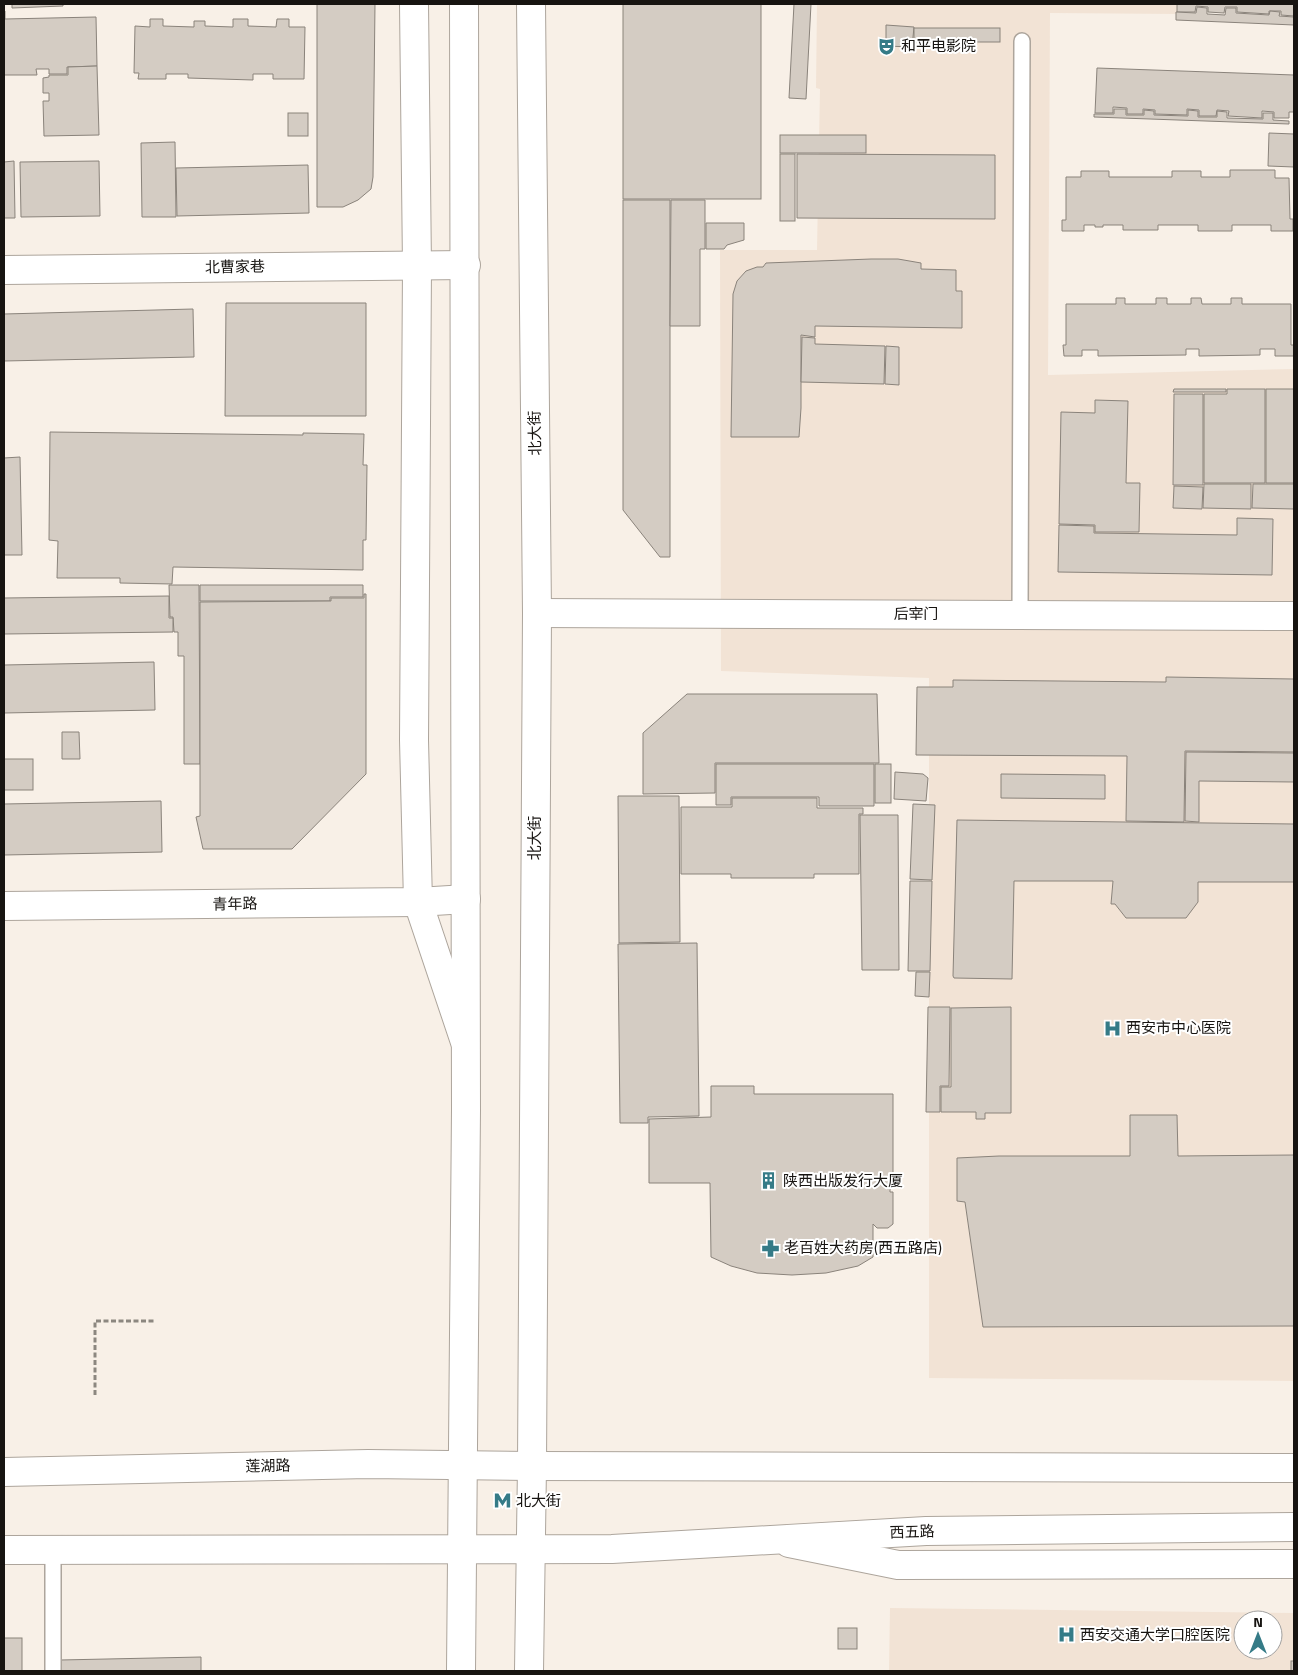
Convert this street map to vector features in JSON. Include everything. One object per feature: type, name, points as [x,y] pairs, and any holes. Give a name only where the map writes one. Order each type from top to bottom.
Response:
[{"type":"main road","points":[[414,4],[417,266],[414,740],[418,902],[466,1046]]},
{"type":"main road","points":[[461,1671],[462,1465],[465,1378],[466,1046],[464,4]]},
{"type":"main road","name":"北大街","points":[[529,1671],[537,613],[531,4]]},
{"type":"main road","name":"北曹家巷","points":[[4,270],[466,265]]},
{"type":"main road","name":"后宰门","points":[[537,613],[1294,616]]},
{"type":"main road","name":"青年路","points":[[4,906],[418,902],[466,899]]},
{"type":"main road","name":"莲湖路","points":[[4,1472],[368,1464],[532,1466]]},
{"type":"main road","points":[[532,1466],[1294,1468]]},
{"type":"main road","name":"西五路","points":[[531,1549],[612,1549],[926,1531],[1294,1527]]},
{"type":"main road","points":[[773,1539],[898,1565],[1294,1564]]},
{"type":"main road","points":[[4,1550],[531,1549]]},
{"type":"lane","points":[[1020,614],[1022,41]]},
{"type":"lane","points":[[53,1550],[53,1671]]},
{"type":"path","points":[[95,1395],[95,1321],[155,1321]]},
{"type":"shaded area","name":"西安市中心医院","points":[[817,4],[1178,4],[1178,14],[1050,13],[1048,375],[1294,369],[1294,1381],[929,1378],[929,678],[721,671],[720,250],[817,250],[820,89],[816,88]]},
{"type":"shaded area","name":"西安交通大学口腔医院","points":[[890,1608],[1233,1612],[1233,1660],[1283,1660],[1283,1613],[1294,1613],[1294,1671],[889,1671]]},
{"type":"building","points":[[12,4],[63,4],[63,6],[12,8]]},
{"type":"building","points":[[317,4],[375,4],[373,177],[371,189],[358,200],[343,207],[317,207]]},
{"type":"building","points":[[623,4],[761,4],[761,199],[623,199]]},
{"type":"building","points":[[794,4],[811,4],[806,99],[789,98]]},
{"type":"building","points":[[1177,4],[1294,4],[1294,16],[1281,15],[1281,11],[1269,11],[1269,14],[1237,12],[1237,7],[1225,7],[1224,13],[1208,12],[1208,7],[1196,6],[1195,12],[1177,12]]},
{"type":"building","points":[[1197,7],[1207,8],[1207,14],[1225,15],[1226,8],[1236,8],[1236,13],[1269,15],[1270,11],[1280,12],[1279,16],[1294,17],[1294,25],[1176,20],[1176,12],[1196,13]]},
{"type":"building","points":[[4,11],[5,19],[96,17],[97,66],[67,67],[67,74],[49,74],[49,69],[36,69],[37,75],[4,75]]},
{"type":"building","points":[[150,19],[163,19],[163,26],[194,27],[194,21],[205,21],[205,26],[233,27],[233,19],[248,19],[248,26],[276,27],[277,19],[289,19],[289,27],[305,27],[304,79],[273,79],[273,74],[253,74],[253,80],[188,78],[188,74],[166,74],[166,79],[138,79],[139,73],[134,73],[135,26],[150,27]]},
{"type":"building","points":[[886,25],[914,27],[912,47],[886,46]]},
{"type":"building","points":[[914,28],[1000,28],[1000,42],[914,42]]},
{"type":"building","points":[[97,66],[99,135],[44,136],[43,101],[49,101],[49,93],[43,93],[43,78],[49,77],[49,75],[68,75],[68,67]]},
{"type":"building","points":[[1097,68],[1294,75],[1294,112],[1289,112],[1289,118],[1274,118],[1274,112],[1262,111],[1262,118],[1228,116],[1229,111],[1217,110],[1216,116],[1199,116],[1199,110],[1187,109],[1187,115],[1155,114],[1155,110],[1143,109],[1143,114],[1127,114],[1127,108],[1113,107],[1113,113],[1095,113]]},
{"type":"building","points":[[1114,109],[1126,109],[1126,115],[1144,115],[1144,110],[1154,111],[1154,115],[1188,116],[1188,110],[1198,111],[1198,117],[1217,117],[1217,111],[1227,112],[1227,118],[1263,119],[1263,113],[1273,113],[1273,120],[1289,121],[1289,124],[1094,117],[1094,114],[1114,114]]},
{"type":"building","points":[[288,113],[308,113],[308,136],[288,136]]},
{"type":"building","points":[[1269,133],[1294,134],[1294,167],[1268,166]]},
{"type":"building","points":[[780,135],[866,135],[866,153],[780,153]]},
{"type":"building","points":[[175,142],[176,217],[142,217],[141,143]]},
{"type":"building","points":[[780,154],[795,154],[795,221],[780,221]]},
{"type":"building","points":[[797,154],[995,155],[995,219],[797,218]]},
{"type":"building","points":[[14,161],[15,218],[4,218],[4,162]]},
{"type":"building","points":[[99,161],[100,216],[21,217],[20,162]]},
{"type":"building","points":[[308,165],[309,213],[177,216],[176,168]]},
{"type":"building","points":[[1230,170],[1275,170],[1275,178],[1289,178],[1290,219],[1293,219],[1293,231],[1271,231],[1271,225],[1232,225],[1232,231],[1198,231],[1198,225],[1158,225],[1158,230],[1123,230],[1123,225],[1095,227],[1095,225],[1084,225],[1084,231],[1062,231],[1062,220],[1066,220],[1066,177],[1081,177],[1081,171],[1109,171],[1109,177],[1172,177],[1172,171],[1201,171],[1201,177],[1230,177]]},
{"type":"building","points":[[623,200],[670,200],[670,557],[660,557],[623,510]]},
{"type":"building","points":[[671,200],[705,200],[705,249],[700,249],[700,326],[670,326]]},
{"type":"building","points":[[706,223],[744,223],[744,240],[727,245],[724,249],[706,249]]},
{"type":"building","points":[[898,259],[921,263],[921,269],[956,270],[956,291],[962,291],[962,328],[815,326],[815,337],[801,335],[799,437],[731,437],[733,294],[737,281],[746,271],[763,267],[766,263]]},
{"type":"building","points":[[1116,298],[1125,298],[1125,304],[1156,304],[1156,298],[1167,298],[1167,304],[1191,304],[1191,298],[1201,298],[1202,304],[1231,304],[1231,298],[1242,298],[1242,304],[1291,304],[1291,345],[1294,345],[1294,356],[1275,356],[1275,349],[1260,349],[1260,355],[1199,356],[1199,349],[1186,349],[1186,355],[1098,356],[1098,350],[1082,350],[1082,356],[1064,356],[1063,345],[1066,345],[1066,304],[1116,304]]},
{"type":"building","points":[[226,303],[366,303],[366,416],[225,416]]},
{"type":"building","points":[[193,309],[194,357],[4,361],[4,314]]},
{"type":"building","points":[[802,337],[815,338],[815,344],[885,346],[884,384],[801,382]]},
{"type":"building","points":[[886,346],[899,347],[899,385],[885,384]]},
{"type":"building","points":[[1174,389],[1226,389],[1226,392],[1173,392]]},
{"type":"building","points":[[1227,389],[1265,389],[1265,483],[1204,483],[1204,394],[1227,394]]},
{"type":"building","points":[[1266,389],[1294,389],[1294,483],[1266,483]]},
{"type":"building","points":[[1174,394],[1203,394],[1203,485],[1173,485]]},
{"type":"building","points":[[1095,400],[1128,401],[1126,483],[1140,483],[1139,532],[1095,532],[1095,525],[1059,524],[1061,412],[1095,413]]},
{"type":"building","points":[[50,432],[364,434],[363,465],[367,465],[366,540],[363,540],[363,570],[173,567],[172,584],[120,583],[120,578],[57,578],[58,541],[49,540]]},
{"type":"building","points":[[20,457],[22,555],[4,555],[4,458]]},
{"type":"building","points":[[1204,484],[1251,484],[1251,509],[1203,508]]},
{"type":"building","points":[[1253,484],[1294,484],[1294,509],[1252,508]]},
{"type":"building","points":[[1174,486],[1203,487],[1202,509],[1173,508]]},
{"type":"building","points":[[1237,518],[1273,519],[1272,575],[1058,572],[1059,525],[1094,526],[1094,533],[1237,535]]},
{"type":"building","points":[[169,585],[199,585],[200,764],[184,764],[184,656],[178,656],[178,632],[174,632],[173,617],[170,617]]},
{"type":"building","points":[[200,585],[363,585],[363,597],[330,597],[330,601],[200,601]]},
{"type":"building","points":[[364,594],[366,594],[366,774],[292,849],[203,849],[196,817],[200,816],[200,602],[331,601],[331,598],[364,598]]},
{"type":"building","points":[[169,596],[169,618],[173,618],[173,632],[4,634],[4,598]]},
{"type":"building","points":[[154,662],[155,710],[4,713],[4,665]]},
{"type":"building","points":[[1166,677],[1294,679],[1294,752],[1185,751],[1184,822],[1126,821],[1127,756],[916,755],[917,687],[953,687],[953,680],[1166,682]]},
{"type":"building","points":[[687,694],[877,694],[879,763],[715,763],[715,793],[643,794],[643,733]]},
{"type":"building","points":[[62,732],[79,732],[80,759],[62,759]]},
{"type":"building","points":[[1186,752],[1294,753],[1294,782],[1199,781],[1199,822],[1185,821]]},
{"type":"building","points":[[4,759],[33,759],[33,790],[4,790]]},
{"type":"building","points":[[716,764],[874,764],[874,806],[819,806],[819,797],[731,797],[731,805],[716,805]]},
{"type":"building","points":[[875,764],[891,764],[891,803],[875,803]]},
{"type":"building","points":[[895,772],[923,774],[928,778],[926,801],[894,799]]},
{"type":"building","points":[[1001,774],[1105,775],[1105,799],[1001,798]]},
{"type":"building","points":[[618,796],[679,796],[680,942],[619,943]]},
{"type":"building","points":[[732,798],[817,798],[817,808],[863,808],[863,814],[859,814],[859,874],[814,874],[814,878],[731,878],[731,874],[681,874],[681,807],[732,807]]},
{"type":"building","points":[[161,801],[162,852],[4,855],[4,804]]},
{"type":"building","points":[[913,804],[935,805],[932,880],[910,879]]},
{"type":"building","points":[[860,815],[898,815],[899,970],[862,970]]},
{"type":"building","points":[[957,820],[1294,824],[1294,882],[1198,882],[1198,902],[1186,918],[1126,918],[1115,904],[1111,904],[1113,881],[1014,881],[1012,979],[954,978]]},
{"type":"building","points":[[910,881],[932,881],[930,971],[908,971]]},
{"type":"building","points":[[697,943],[699,1116],[648,1117],[648,1123],[620,1123],[618,944]]},
{"type":"building","points":[[916,972],[930,972],[929,997],[915,996]]},
{"type":"building","points":[[928,1007],[950,1007],[949,1086],[940,1086],[940,1112],[926,1112]]},
{"type":"building","points":[[1011,1007],[1011,1113],[985,1113],[985,1119],[976,1119],[976,1112],[941,1112],[941,1087],[951,1087],[951,1008]]},
{"type":"building","name":"陕西出版发行大厦","points":[[711,1086],[754,1086],[754,1094],[893,1094],[893,1179],[890,1179],[890,1192],[893,1192],[893,1224],[888,1228],[877,1228],[873,1224],[873,1257],[858,1266],[826,1273],[792,1275],[757,1273],[731,1266],[711,1257],[710,1183],[649,1183],[649,1119],[711,1117]]},
{"type":"building","points":[[1130,1115],[1177,1115],[1178,1156],[1294,1155],[1294,1326],[983,1327],[965,1202],[957,1201],[957,1158],[999,1156],[1130,1156]]},
{"type":"building","points":[[838,1628],[857,1628],[857,1649],[838,1649]]},
{"type":"building","points":[[4,1638],[22,1638],[22,1671],[4,1671]]},
{"type":"building","points":[[201,1657],[201,1671],[60,1671],[60,1660]]},
{"type":"building","points":[[1291,1661],[1294,1661],[1294,1671],[1291,1671]]},
{"type":"place","name":"和平电影院","points":[[887,46]]},
{"type":"place","name":"西安市中心医院","points":[[1112,1028]]},
{"type":"place","name":"陕西出版发行大厦","points":[[769,1181]]},
{"type":"place","name":"老百姓大药房(西五路店)","points":[[770,1248]]},
{"type":"place","name":"北大街","points":[[502,1501]]},
{"type":"place","name":"西安交通大学口腔医院","points":[[1066,1635]]}]
